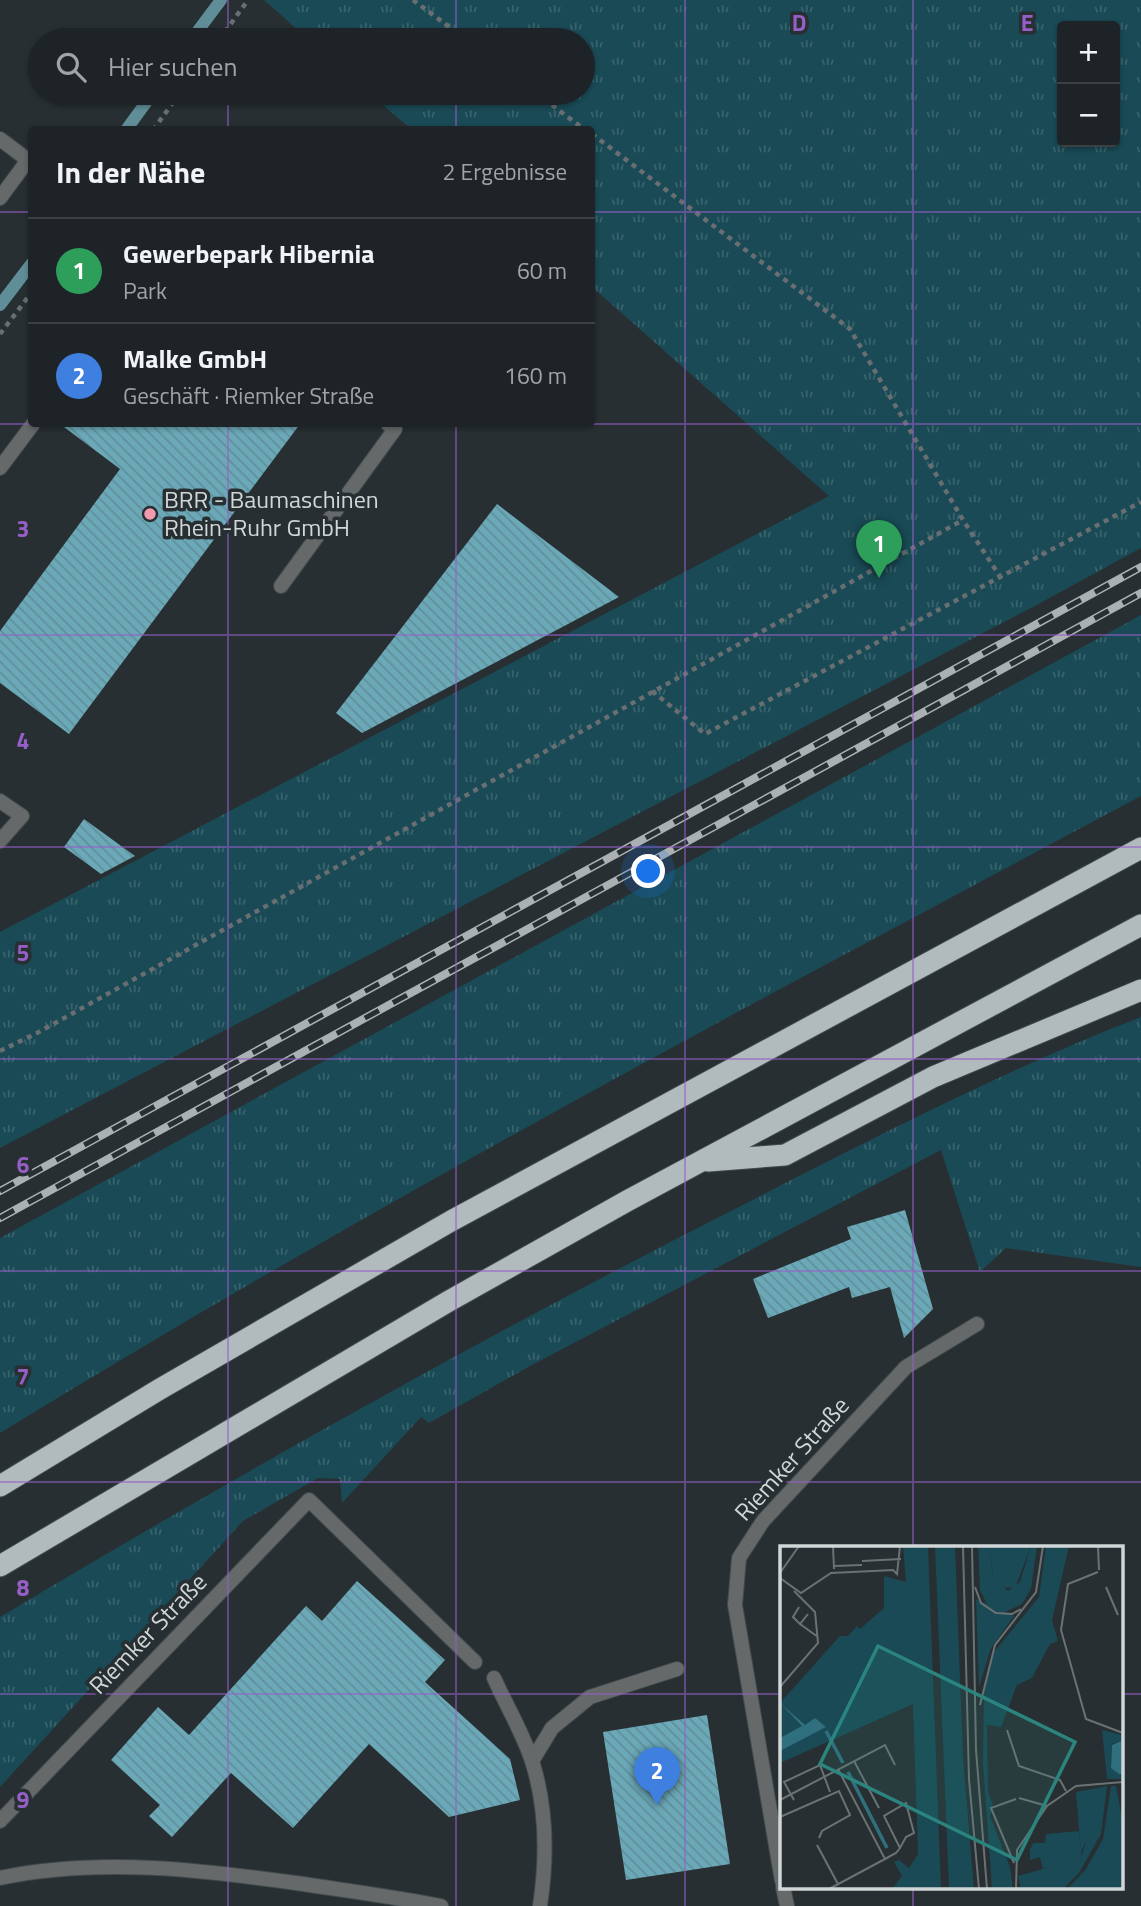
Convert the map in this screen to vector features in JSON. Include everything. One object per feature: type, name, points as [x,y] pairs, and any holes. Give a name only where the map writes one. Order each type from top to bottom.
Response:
[{"type":"highway","points":[[0,1486],[171,1382],[451,1221],[1141,848]]},
{"type":"highway","points":[[0,1566],[449,1301],[699,1162],[1141,925]]},
{"type":"highway","points":[[699,1162],[785,1155],[933,1077],[1141,990]]},
{"type":"street","points":[[0,139],[28,160]]},
{"type":"street","points":[[0,198],[28,163]]},
{"type":"street","points":[[0,468],[31,427]]},
{"type":"street","points":[[281,586],[396,429],[393,427]]},
{"type":"street","points":[[0,801],[22,816],[0,841]]},
{"type":"street","name":"Riemker Straße","points":[[780,1869],[735,1605],[739,1558],[763,1521],[906,1367],[977,1324]]},
{"type":"street","name":"Riemker Straße","points":[[0,1821],[309,1500],[475,1662]]},
{"type":"street","points":[[532,1761],[552,1728],[590,1696],[677,1669]]},
{"type":"street","points":[[494,1678],[532,1761],[543,1816],[545,1870],[540,1906]]},
{"type":"street","points":[[0,1878],[80,1867],[163,1870],[247,1876],[440,1906]]},
{"type":"street","points":[[783,1888],[787,1906]]},
{"type":"path","points":[[228,28],[248,0]]},
{"type":"path","points":[[413,0],[451,28]]},
{"type":"path","points":[[156,126],[171,105]]},
{"type":"path","points":[[553,105],[580,126]]},
{"type":"path","points":[[595,136],[850,329],[963,520],[1001,578]]},
{"type":"path","points":[[0,334],[28,297]]},
{"type":"path","points":[[652,691],[705,734],[1141,502]]},
{"type":"path","points":[[0,1051],[61,1020],[963,520]]},
{"type":"green space","points":[[264,0],[1141,0],[1141,548],[0,1148],[0,932],[829,496],[595,290],[595,126],[408,126],[383,105],[595,105],[595,28],[296,28]]},
{"type":"green space","points":[[1141,615],[1141,796],[423,1185],[0,1433],[0,1238]]},
{"type":"green space","points":[[1141,1017],[1141,1267],[1006,1248],[980,1272],[941,1150],[530,1366],[429,1423],[421,1417],[342,1503],[340,1479],[318,1478],[243,1521],[0,1787],[0,1617],[180,1511],[546,1307],[933,1109],[1088,1038]]},
{"type":"building","points":[[64,427],[298,427],[69,734],[0,683],[0,631],[120,469]]},
{"type":"building","points":[[497,504],[619,597],[362,733],[336,713]]},
{"type":"building","points":[[84,819],[135,856],[101,874],[64,847]]},
{"type":"building","points":[[905,1210],[933,1309],[904,1338],[890,1287],[852,1298],[849,1287],[768,1318],[753,1279],[851,1239],[847,1227]]},
{"type":"building","points":[[357,1581],[445,1660],[425,1682],[510,1759],[520,1800],[449,1817],[369,1744],[293,1828],[231,1773],[172,1837],[149,1816],[160,1805],[111,1760],[158,1707],[189,1735],[306,1606],[322,1621]]},
{"type":"building","points":[[707,1715],[730,1864],[626,1880],[603,1732]]},
{"type":"waterway","points":[[200,28],[221,0]]},
{"type":"waterway","points":[[129,126],[144,105]]},
{"type":"waterway","points":[[0,305],[28,268]]},
{"type":"railway","points":[[0,1191],[1141,567]]},
{"type":"railway","points":[[0,1218],[1141,593]]},
{"type":"place","name":"BRR - Baumaschinen Rhein-Ruhr GmbH","points":[[150,514]]},
{"type":"place","name":"Gewerbepark Hibernia","points":[[879,578]]},
{"type":"place","name":"Malke GmbH","points":[[657,1805]]}]
